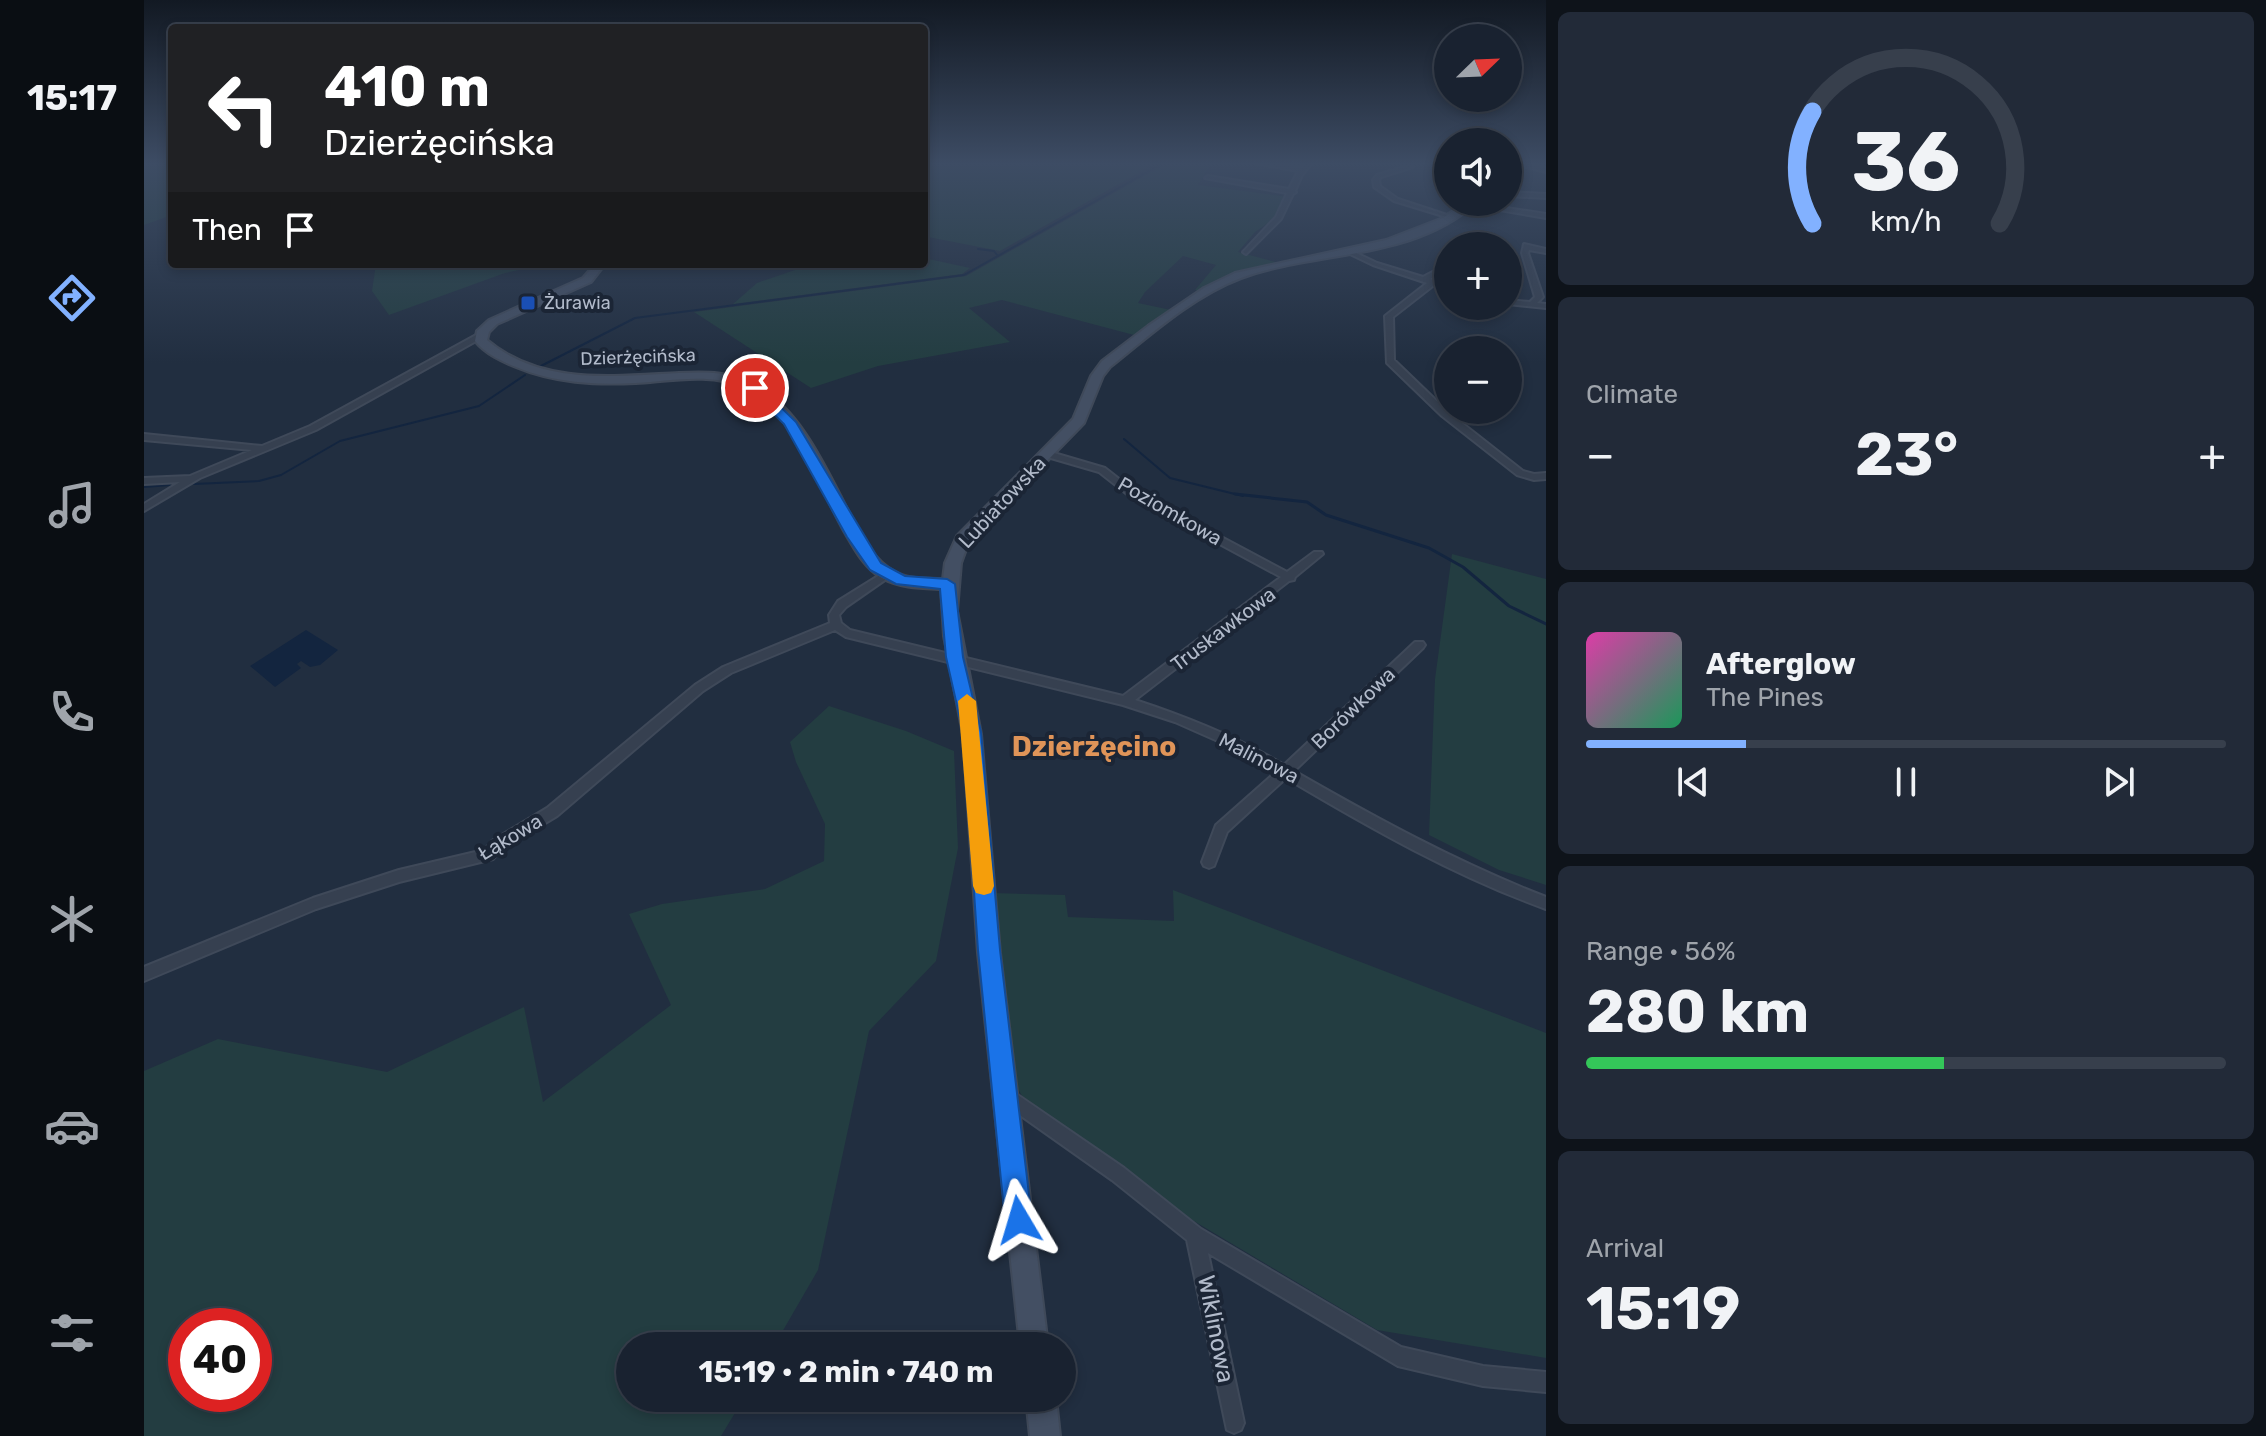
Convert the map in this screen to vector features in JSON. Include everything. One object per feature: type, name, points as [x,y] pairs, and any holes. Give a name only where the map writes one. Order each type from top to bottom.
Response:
[{"type":"street","points":[[1246,252],[1268,229]]},
{"type":"street","name":"Lubiatowska","points":[[1032,1332],[1003,1093],[972,732],[954,657],[947,584],[952,559],[962,539],[1079,420],[1097,376],[1106,364],[1208,291],[1248,272],[1352,253],[1426,229]]},
{"type":"street","points":[[1546,251],[1526,246],[1539,305],[1546,314]]},
{"type":"street","points":[[1352,253],[1375,264],[1434,283]]},
{"type":"street","points":[[144,508],[193,479],[313,428],[481,336],[493,322],[587,280],[597,268]]},
{"type":"street","points":[[1434,276],[1389,316],[1390,361],[1445,414],[1520,473],[1546,476]]},
{"type":"street","name":"Dzierżęcińska","points":[[481,336],[491,349],[549,376],[607,381],[710,376],[735,379],[757,389],[790,422],[867,557],[887,575]]},
{"type":"street","points":[[144,437],[264,448]]},
{"type":"street","name":"Poziomkowa","points":[[1047,454],[1102,470],[1130,492],[1290,578]]},
{"type":"street","points":[[144,481],[193,479]]},
{"type":"street","name":"Truskawkowa","points":[[1125,701],[1318,554]]},
{"type":"street","points":[[947,584],[902,581],[887,575],[842,604],[834,615],[836,625],[846,633],[954,657]]},
{"type":"street","name":"Łąkowa","points":[[144,974],[313,904],[399,876],[488,855],[497,845],[552,812],[718,676],[760,655],[836,625]]},
{"type":"street","name":"Borówkowa","points":[[1209,862],[1221,829],[1419,645]]},
{"type":"street","name":"Malinowa","points":[[954,657],[1125,701],[1179,719],[1287,770],[1361,816],[1473,873],[1546,903]]},
{"type":"street","points":[[1003,1093],[1118,1174],[1195,1235],[1398,1356],[1483,1376],[1546,1382]]},
{"type":"street","name":"Wiklinowa","points":[[1195,1235],[1234,1423]]},
{"type":"street","points":[[1042,1412],[1045,1436]]},
{"type":"green space","points":[[928,229],[1039,229],[1000,251],[928,237]]},
{"type":"green space","points":[[1050,229],[1259,229],[1238,252],[1279,263],[1226,277],[1202,292],[1195,290],[1216,265],[1183,256],[1145,292],[1138,303],[1171,310],[1134,335],[1002,300],[969,308],[1010,342],[878,366],[811,388],[694,312],[966,276]]},
{"type":"green space","points":[[928,259],[970,268],[962,274],[733,304],[757,283],[798,269],[928,268]]},
{"type":"green space","points":[[375,268],[524,269],[389,315],[372,291]]},
{"type":"green space","points":[[1452,554],[1546,579],[1546,885],[1499,870],[1429,835],[1435,679]]},
{"type":"green space","points":[[829,706],[906,731],[954,751],[958,848],[936,961],[869,1031],[818,1270],[782,1332],[616,1332],[616,1412],[736,1412],[721,1436],[144,1436],[144,1071],[218,1039],[387,1072],[524,1007],[543,1102],[671,1005],[629,914],[662,904],[765,889],[824,861],[825,824],[790,742]]},
{"type":"green space","points":[[1173,890],[1546,1033],[1546,1358],[1377,1330],[1162,1202],[1022,1096],[1009,1072],[992,893],[1065,895],[1068,917],[1174,921]]},
{"type":"water","points":[[306,630],[338,650],[320,665],[310,667],[301,661],[297,664],[301,668],[275,687],[250,666]]},
{"type":"waterway","points":[[998,256],[1046,229]]},
{"type":"waterway","points":[[978,249],[994,251],[998,256]]},
{"type":"waterway","points":[[539,367],[635,318],[964,275],[998,256]]},
{"type":"waterway","points":[[194,484],[259,481],[281,475],[340,441],[479,406],[525,375]]},
{"type":"waterway","points":[[1124,439],[1170,478],[1243,496]]},
{"type":"waterway","points":[[144,487],[170,485]]},
{"type":"waterway","points":[[1235,494],[1307,502],[1326,515],[1429,548],[1463,567],[1509,606],[1546,624]]},
{"type":"slow traffic","points":[[967,701],[984,886]]},
{"type":"place","name":"Żurawia","points":[[528,303]]},
{"type":"district","name":"Dzierżęcino","points":[[1094,746]]},
{"type":"route","points":[[755,388],[790,422],[855,537],[875,566],[902,581],[947,584],[954,657],[967,700],[972,732],[989,950],[1019,1220]]}]
